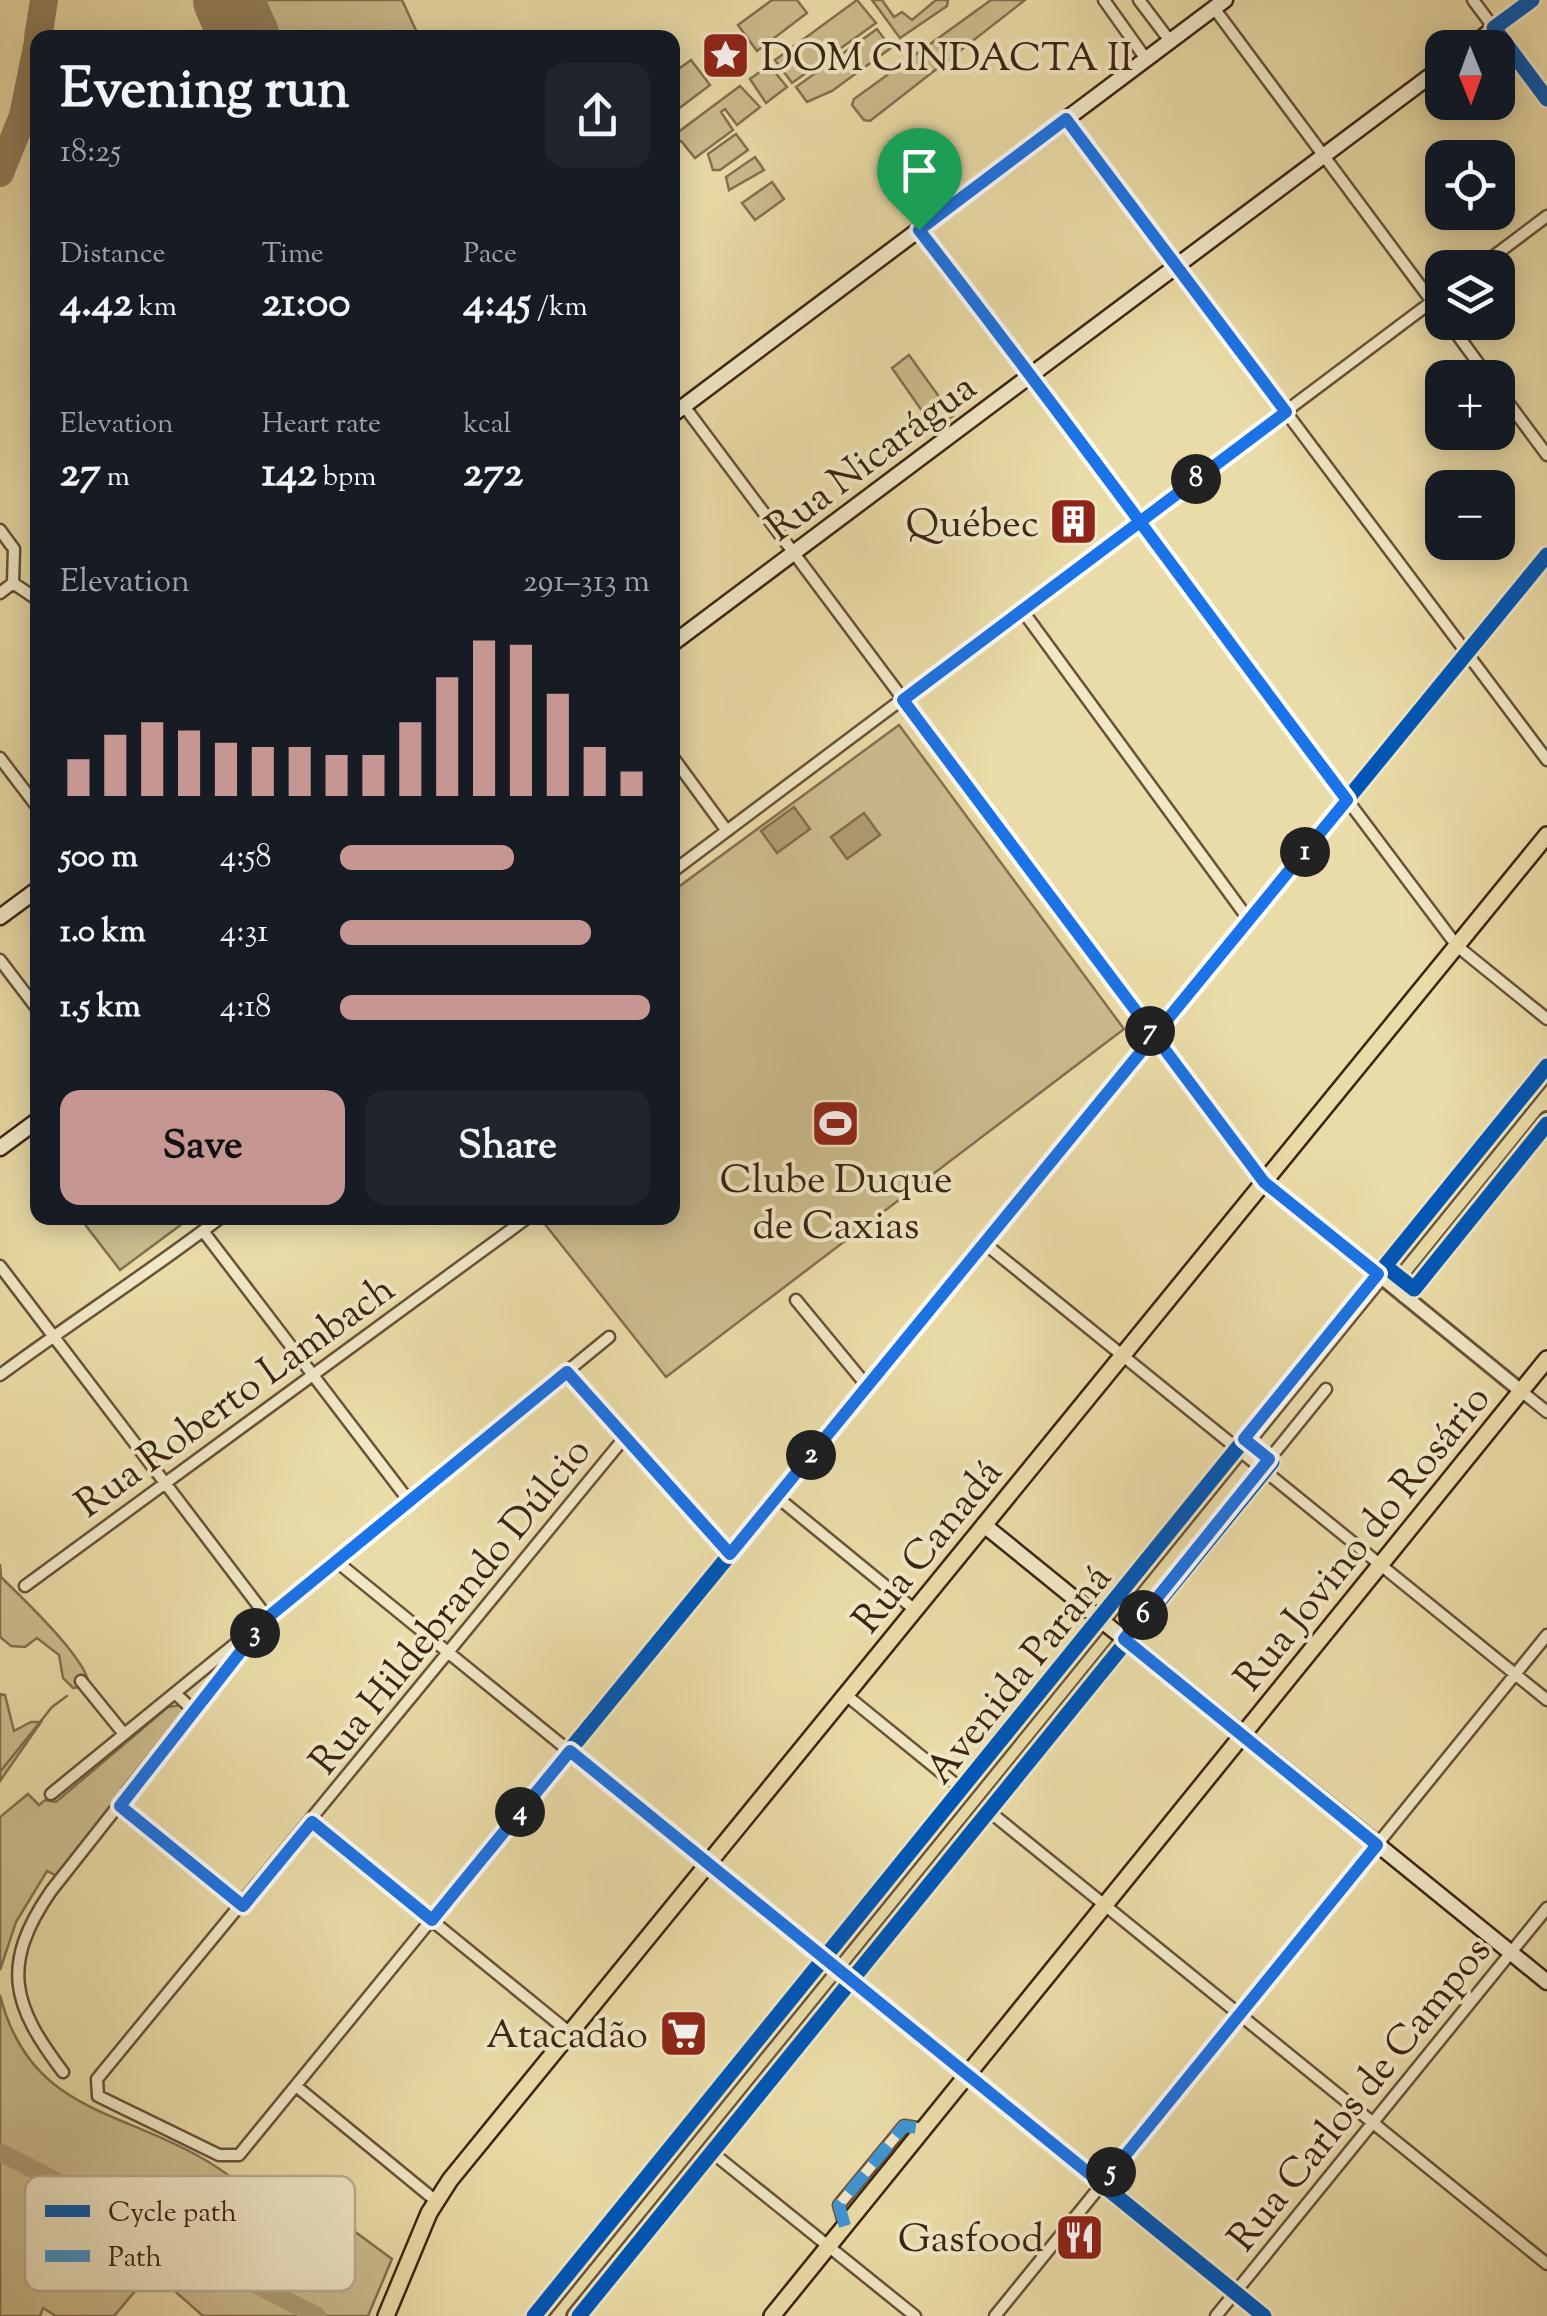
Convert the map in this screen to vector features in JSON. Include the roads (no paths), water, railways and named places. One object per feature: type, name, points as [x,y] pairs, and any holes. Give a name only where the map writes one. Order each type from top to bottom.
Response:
[{"type":"main road","points":[[1491,30],[1532,0]]},
{"type":"main road","points":[[680,409],[1219,4]]},
{"type":"main road","name":"Rua Nicarágua","points":[[680,638],[1425,80]]},
{"type":"main road","name":"Rua Canadá","points":[[386,2316],[436,2201],[1547,835]]},
{"type":"main road","points":[[0,917],[30,895]]},
{"type":"main road","points":[[0,1148],[30,1126]]},
{"type":"main road","name":"Rua Jovino do Rosário","points":[[772,2316],[1547,1359]]},
{"type":"main road","points":[[984,1526],[1547,1982]]},
{"type":"street","points":[[1104,0],[1146,59]]},
{"type":"street","points":[[1138,0],[1170,42]]},
{"type":"street","points":[[1473,0],[1547,99]]},
{"type":"street","points":[[1219,4],[1324,156],[1425,282]]},
{"type":"street","points":[[1066,119],[1547,760]]},
{"type":"street","points":[[1502,250],[1547,216]]},
{"type":"street","points":[[919,230],[1457,946],[1547,1019]]},
{"type":"street","points":[[680,866],[1425,308]]},
{"type":"street","points":[[680,412],[794,553],[1264,1182],[1547,1412]]},
{"type":"street","points":[[1515,412],[1547,455]]},
{"type":"street","points":[[0,530],[14,549],[12,584],[0,593]]},
{"type":"street","points":[[436,2201],[296,2086],[1547,555]]},
{"type":"street","points":[[12,584],[30,595]]},
{"type":"street","points":[[1022,610],[1248,920]]},
{"type":"street","points":[[0,758],[30,797]]},
{"type":"street","points":[[680,767],[727,832]]},
{"type":"street","points":[[0,960],[30,999]]},
{"type":"street","name":"Avenida Paraná","points":[[539,2316],[1547,1072]]},
{"type":"street","points":[[1404,1296],[1547,1119]]},
{"type":"street","points":[[0,1375],[145,1276],[211,1225]]},
{"type":"street","name":"Rua Roberto Lambach","points":[[25,1586],[517,1225]]},
{"type":"street","points":[[203,1231],[409,1501]]},
{"type":"street","points":[[984,1244],[1547,1700]]},
{"type":"street","points":[[0,1266],[267,1618]]},
{"type":"street","points":[[796,1300],[868,1386]]},
{"type":"street","points":[[51,1794],[609,1337]]},
{"type":"street","points":[[567,1372],[730,1554]]},
{"type":"street","name":"Avenida Paraná","points":[[574,2316],[1326,1389]]},
{"type":"street","name":"Rua Hildebrando Dúlcio","points":[[296,2086],[239,2155],[232,2158],[118,2109],[95,2090],[97,2080],[625,1437]]},
{"type":"street","points":[[778,1496],[915,1610]]},
{"type":"street","points":[[336,1561],[1264,2316]]},
{"type":"street","points":[[64,2072],[26,2020],[15,1994],[22,1952],[40,1908],[267,1618]]},
{"type":"street","points":[[995,2316],[1547,1635]]},
{"type":"street","points":[[81,1681],[124,1734]]},
{"type":"street","points":[[175,1693],[196,1712]]},
{"type":"street","points":[[846,1695],[964,1791]]},
{"type":"street","points":[[120,1806],[243,1906]]},
{"type":"street","points":[[986,1808],[1547,2264]]},
{"type":"street","points":[[312,1822],[570,2033]]},
{"type":"street","name":"Rua Carlos de Campos","points":[[1216,2316],[1547,1908]]},
{"type":"street","points":[[708,2150],[914,2316]]},
{"type":"waterway","points":[[0,1772],[52,1707],[67,1696]]},
{"type":"waterway","points":[[0,2152],[46,2176]]},
{"type":"waterway","points":[[269,2291],[317,2316]]},
{"type":"place","name":"DOM CINDACTA II","points":[[726,56]]},
{"type":"place","name":"Québec","points":[[1074,522]]},
{"type":"place","name":"Clube Duque de Caxias","points":[[836,1123]]},
{"type":"place","name":"Atacadão","points":[[683,2033]]},
{"type":"place","name":"Gasfood","points":[[1079,2237]]}]
